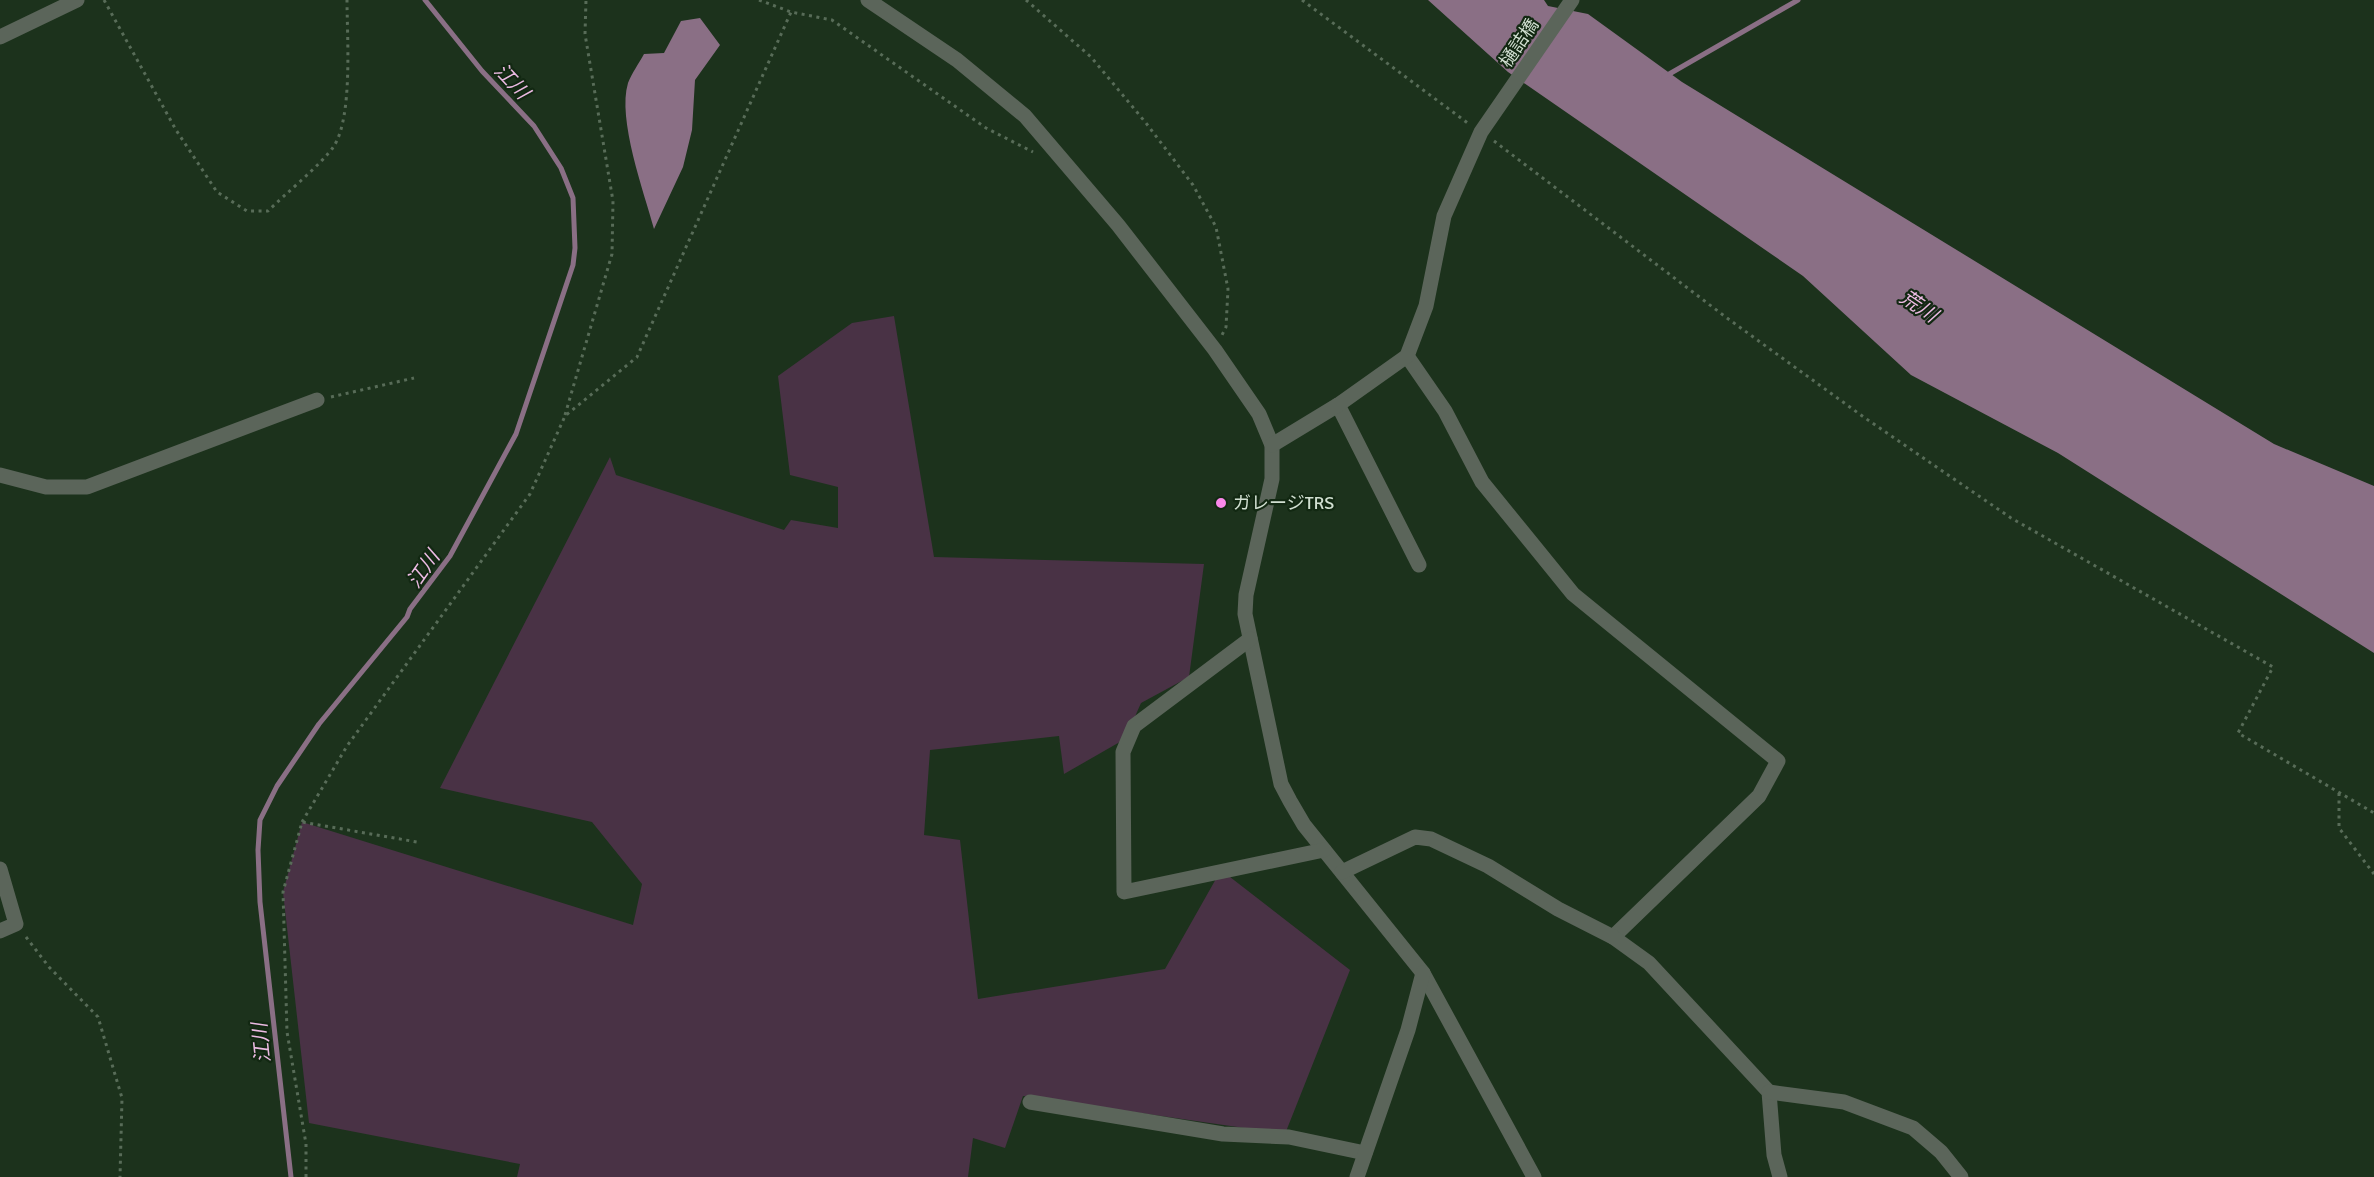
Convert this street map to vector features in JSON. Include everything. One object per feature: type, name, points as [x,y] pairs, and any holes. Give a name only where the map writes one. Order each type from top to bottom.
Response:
[{"type":"street","points":[[0,37],[77,0]]},
{"type":"street","points":[[868,0],[957,60],[1025,116],[1119,225],[1215,350],[1259,414],[1272,445],[1272,479],[1246,595],[1245,614],[1281,784],[1304,825],[1423,974],[1534,1177]]},
{"type":"street","name":"樋詰橋","points":[[1407,356],[1426,306],[1444,216],[1481,132],[1572,0]]},
{"type":"street","points":[[1272,445],[1338,405],[1407,356],[1445,411],[1482,482],[1573,594],[1778,761],[1760,796],[1613,937]]},
{"type":"street","points":[[0,475],[46,487],[87,487],[317,400]]},
{"type":"street","points":[[1338,405],[1419,565]]},
{"type":"street","points":[[1250,639],[1134,726],[1123,752],[1124,892],[1324,850]]},
{"type":"street","points":[[1342,872],[1415,837],[1431,839],[1488,866],[1558,909],[1613,937],[1649,963],[1769,1092],[1774,1155],[1780,1177]]},
{"type":"street","points":[[0,868],[16,924],[0,931]]},
{"type":"street","points":[[1357,1177],[1408,1030],[1423,974]]},
{"type":"street","points":[[1769,1092],[1845,1102],[1912,1128],[1941,1152],[1956,1175]]},
{"type":"street","points":[[1030,1102],[1223,1134],[1289,1137],[1365,1153]]},
{"type":"path","points":[[104,0],[176,130],[218,192],[247,211],[268,211],[333,146],[341,128],[347,80],[347,0]]},
{"type":"path","points":[[306,1177],[306,1144],[287,1032],[283,892],[302,822],[347,746],[530,494],[565,416],[612,254],[613,201],[585,34],[586,0]]},
{"type":"path","points":[[759,0],[791,12],[832,20],[986,128],[1038,155]]},
{"type":"path","points":[[1026,0],[1091,57],[1193,185],[1216,227],[1228,289],[1226,327],[1215,350]]},
{"type":"path","points":[[1302,0],[1727,318],[1865,418],[2011,518],[2273,667],[2238,733],[2374,813]]},
{"type":"path","points":[[565,416],[638,357],[791,12]]},
{"type":"path","points":[[317,400],[414,378]]},
{"type":"path","points":[[2339,793],[2339,828],[2374,874]]},
{"type":"path","points":[[302,822],[417,842]]},
{"type":"path","points":[[16,924],[49,967],[98,1017],[122,1098],[120,1177]]},
{"type":"shaded area","points":[[894,316],[934,557],[1204,564],[1189,677],[1141,703],[1125,739],[1064,774],[1059,736],[930,750],[924,835],[960,840],[978,999],[1165,969],[1221,870],[1350,970],[1285,1134],[1023,1096],[1005,1148],[973,1138],[968,1177],[517,1177],[520,1164],[309,1123],[283,892],[302,822],[633,925],[642,884],[592,822],[440,788],[610,457],[616,475],[784,530],[791,520],[838,528],[838,487],[790,475],[778,376],[852,323]]},
{"type":"water","name":"荒川","points":[[1428,0],[1544,0],[1548,6],[1588,14],[1682,82],[2274,444],[2374,486],[2374,653],[2058,453],[1911,375],[1803,276],[1508,72]]},
{"type":"water","points":[[700,18],[720,45],[695,80],[692,130],[683,167],[654,229],[638,176],[629,135],[626,116],[628,83],[644,54],[664,53],[681,21]]},
{"type":"waterway","name":"江川","points":[[291,1177],[260,902],[258,850],[260,820],[277,786],[319,724],[407,617],[410,609],[450,556],[516,434],[573,265],[575,248],[573,198],[561,168],[534,126],[482,71],[425,0]]},
{"type":"waterway","points":[[1664,77],[1798,0]]},
{"type":"place","name":"ガレージTRS","points":[[1221,503]]}]
